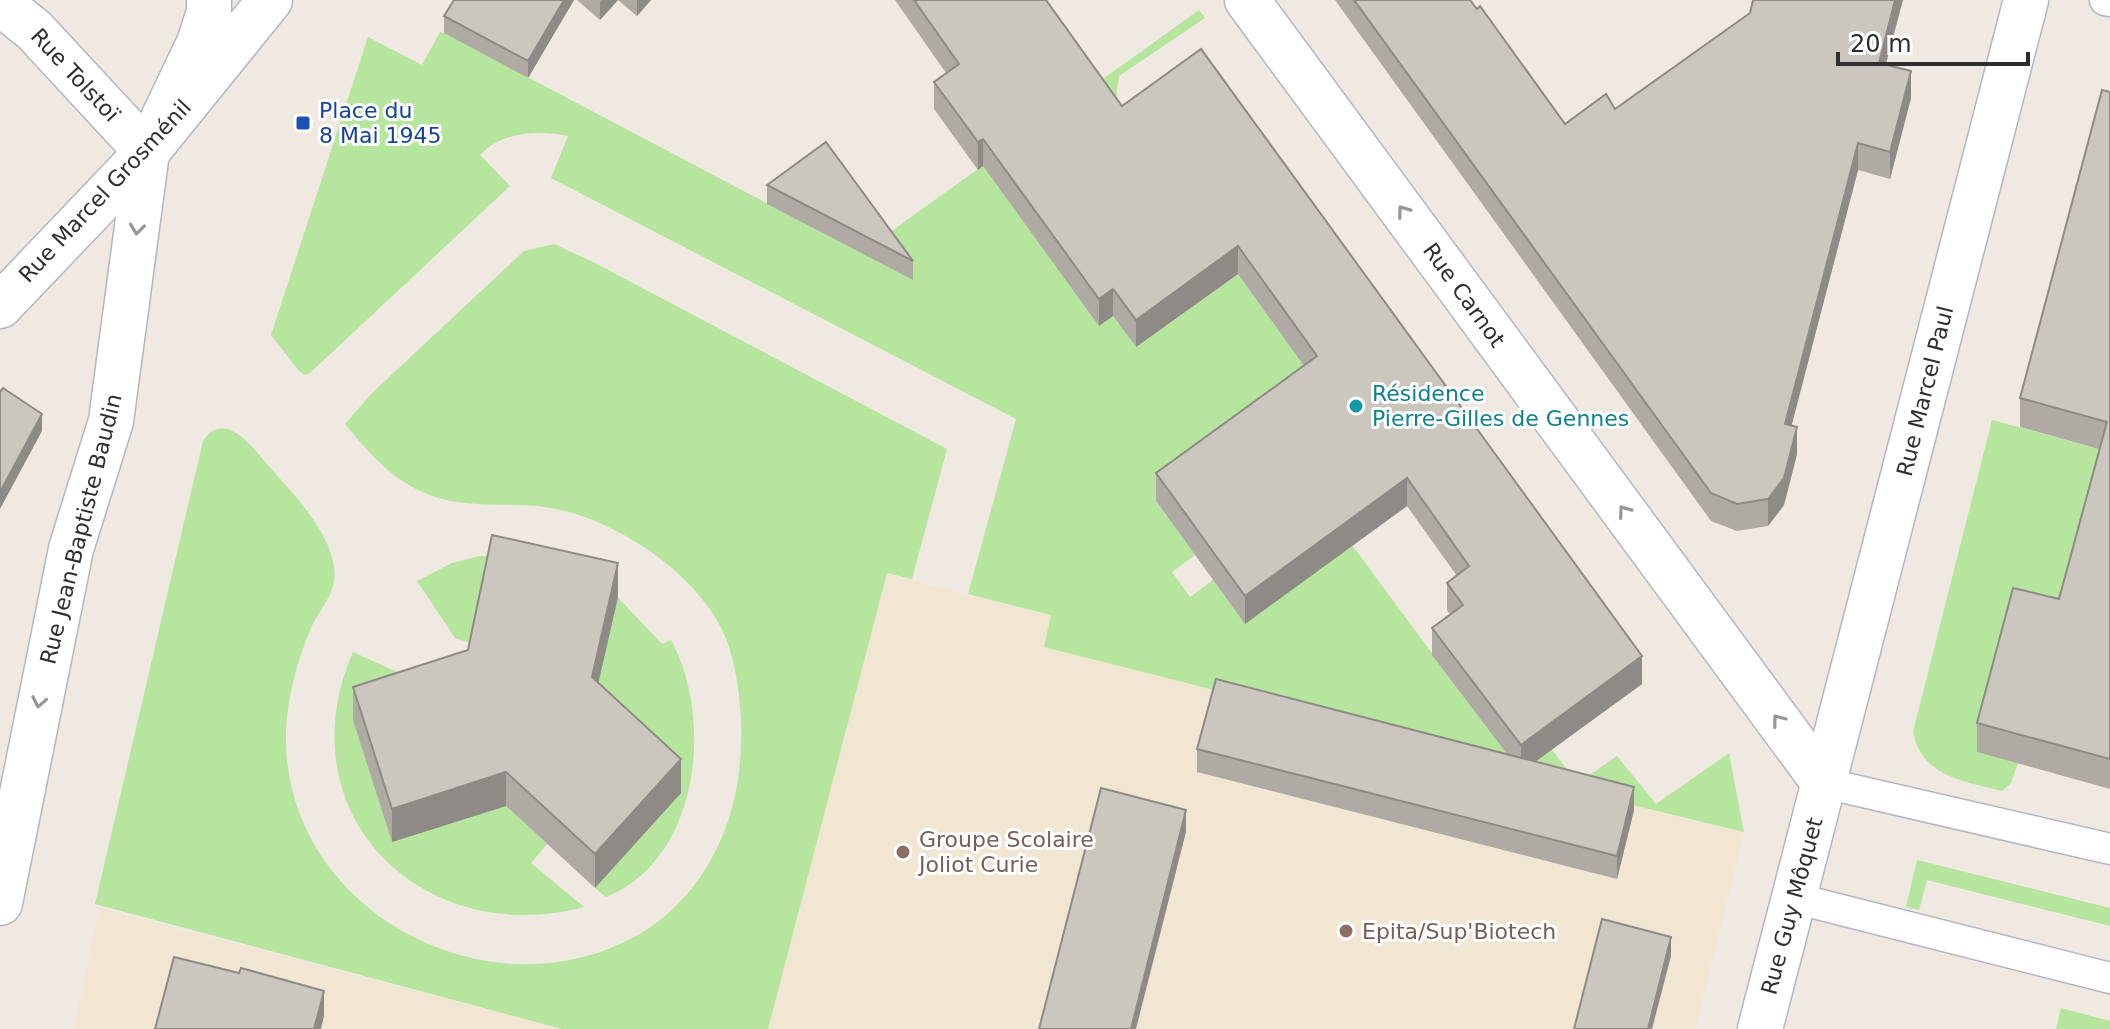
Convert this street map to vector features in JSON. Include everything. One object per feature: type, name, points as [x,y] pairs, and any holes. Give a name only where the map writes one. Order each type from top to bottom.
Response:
[{"type":"street","points":[[147,152],[199,43],[209,12],[209,0]]},
{"type":"street","name":"Rue Marcel Grosménil","points":[[0,306],[147,152],[270,0]]},
{"type":"street","name":"Rue Carnot","points":[[1247,0],[1824,783]]},
{"type":"street","name":"Rue Marcel Paul","points":[[1824,783],[2026,0]]},
{"type":"street","name":"Rue Tolstoï","points":[[0,3],[34,30],[147,152]]},
{"type":"street","name":"Rue Jean-Baptiste Baudin","points":[[0,903],[71,549],[111,421],[147,152]]},
{"type":"street","name":"Rue Guy Môquet","points":[[1760,1029],[1824,783]]},
{"type":"lane","points":[[1824,783],[2110,849]]},
{"type":"lane","points":[[1794,898],[2110,978]]},
{"type":"shaded area","name":"Epita/Sup'Biotech","points":[[886,574],[1052,615],[1044,647],[1553,775],[1551,785],[1744,832],[1695,1029],[768,1029]]},
{"type":"shaded area","points":[[99,908],[562,1029],[74,1029]]},
{"type":"green space","points":[[1199,10],[1205,18],[1119,76],[1110,142],[1099,326],[1113,316],[1136,347],[1238,274],[1317,383],[1156,501],[1195,555],[1172,572],[1190,597],[1213,580],[1245,623],[1352,545],[1486,726],[1573,734],[1552,750],[1578,783],[1617,756],[1656,804],[1729,753],[1744,832],[1550,785],[1552,775],[1044,647],[1051,615],[968,594],[1016,419],[551,178],[568,136],[521,134],[499,141],[480,155],[510,186],[310,373],[305,375],[299,371],[271,335],[368,37],[422,65],[440,32],[444,33],[861,253]]},
{"type":"green space","points":[[554,244],[947,449],[912,579],[887,573],[768,1029],[562,1029],[95,904],[203,441],[220,428],[237,433],[253,448],[308,512],[331,553],[334,584],[301,653],[291,693],[286,733],[294,796],[318,851],[356,896],[404,932],[459,955],[518,964],[578,958],[636,936],[676,906],[693,887],[719,844],[728,820],[735,796],[741,740],[739,693],[729,647],[718,622],[702,598],[657,556],[631,539],[577,514],[535,506],[457,502],[414,488],[382,464],[345,424],[371,394],[524,251]]},
{"type":"green space","points":[[1992,420],[2107,451],[2059,629],[1977,752],[2018,763],[2011,783],[2002,791],[1960,780],[1935,768],[1925,759],[1913,732]]},
{"type":"green space","points":[[480,556],[511,556],[607,586],[662,644],[671,640],[684,672],[692,708],[694,746],[690,784],[679,820],[662,852],[638,879],[606,897],[595,888],[681,793],[476,645],[455,638],[417,581],[452,563]]},
{"type":"green space","points":[[353,652],[421,683],[506,806],[547,844],[531,863],[584,907],[525,915],[470,908],[421,888],[382,856],[353,815],[337,766],[336,711]]},
{"type":"green space","points":[[1917,860],[2110,908],[2110,926],[1927,880],[1919,910],[1906,907]]},
{"type":"green space","points":[[2061,1008],[2110,1021],[2110,1029],[2056,1029]]},
{"type":"building","points":[[454,0],[564,0],[528,61],[444,16]]},
{"type":"building","name":"Résidence Pierre-Gilles de Gennes","points":[[914,0],[1046,0],[1122,106],[1201,49],[1642,656],[1521,745],[1432,628],[1463,605],[1447,583],[1469,566],[1407,478],[1245,596],[1156,473],[1317,356],[1238,246],[1136,320],[1113,289],[1099,299],[983,139],[978,142],[934,82],[959,64]]},
{"type":"building","points":[[1354,0],[1470,0],[1477,9],[1480,6],[1565,124],[1606,94],[1615,109],[1750,13],[1753,0],[1895,0],[1879,63],[1911,71],[1890,152],[1858,143],[1785,424],[1797,427],[1784,478],[1768,499],[1737,504],[1711,493]]},
{"type":"building","points":[[2102,90],[2110,92],[2110,759],[1977,723],[2013,588],[2059,599],[2107,422],[2020,398]]},
{"type":"building","points":[[826,142],[913,261],[767,185]]},
{"type":"building","points":[[3,388],[42,414],[0,492],[0,392]]},
{"type":"building","points":[[492,535],[618,563],[592,677],[681,759],[595,854],[506,772],[392,809],[353,687],[468,650]]},
{"type":"building","points":[[1216,679],[1634,787],[1617,856],[1197,749]]},
{"type":"building","points":[[1101,788],[1186,810],[1131,1029],[1039,1029]]},
{"type":"building","points":[[1602,919],[1671,937],[1648,1029],[1574,1029]]},
{"type":"building","points":[[174,957],[239,973],[241,968],[324,991],[314,1029],[155,1029]]},
{"type":"place","name":"Place du 8 Mai 1945","points":[[303,123]]},
{"type":"place","name":"Résidence Pierre-Gilles de Gennes","points":[[1356,406]]},
{"type":"place","name":"Groupe Scolaire Joliot Curie","points":[[903,852]]},
{"type":"place","name":"Epita/Sup'Biotech","points":[[1346,931]]}]
